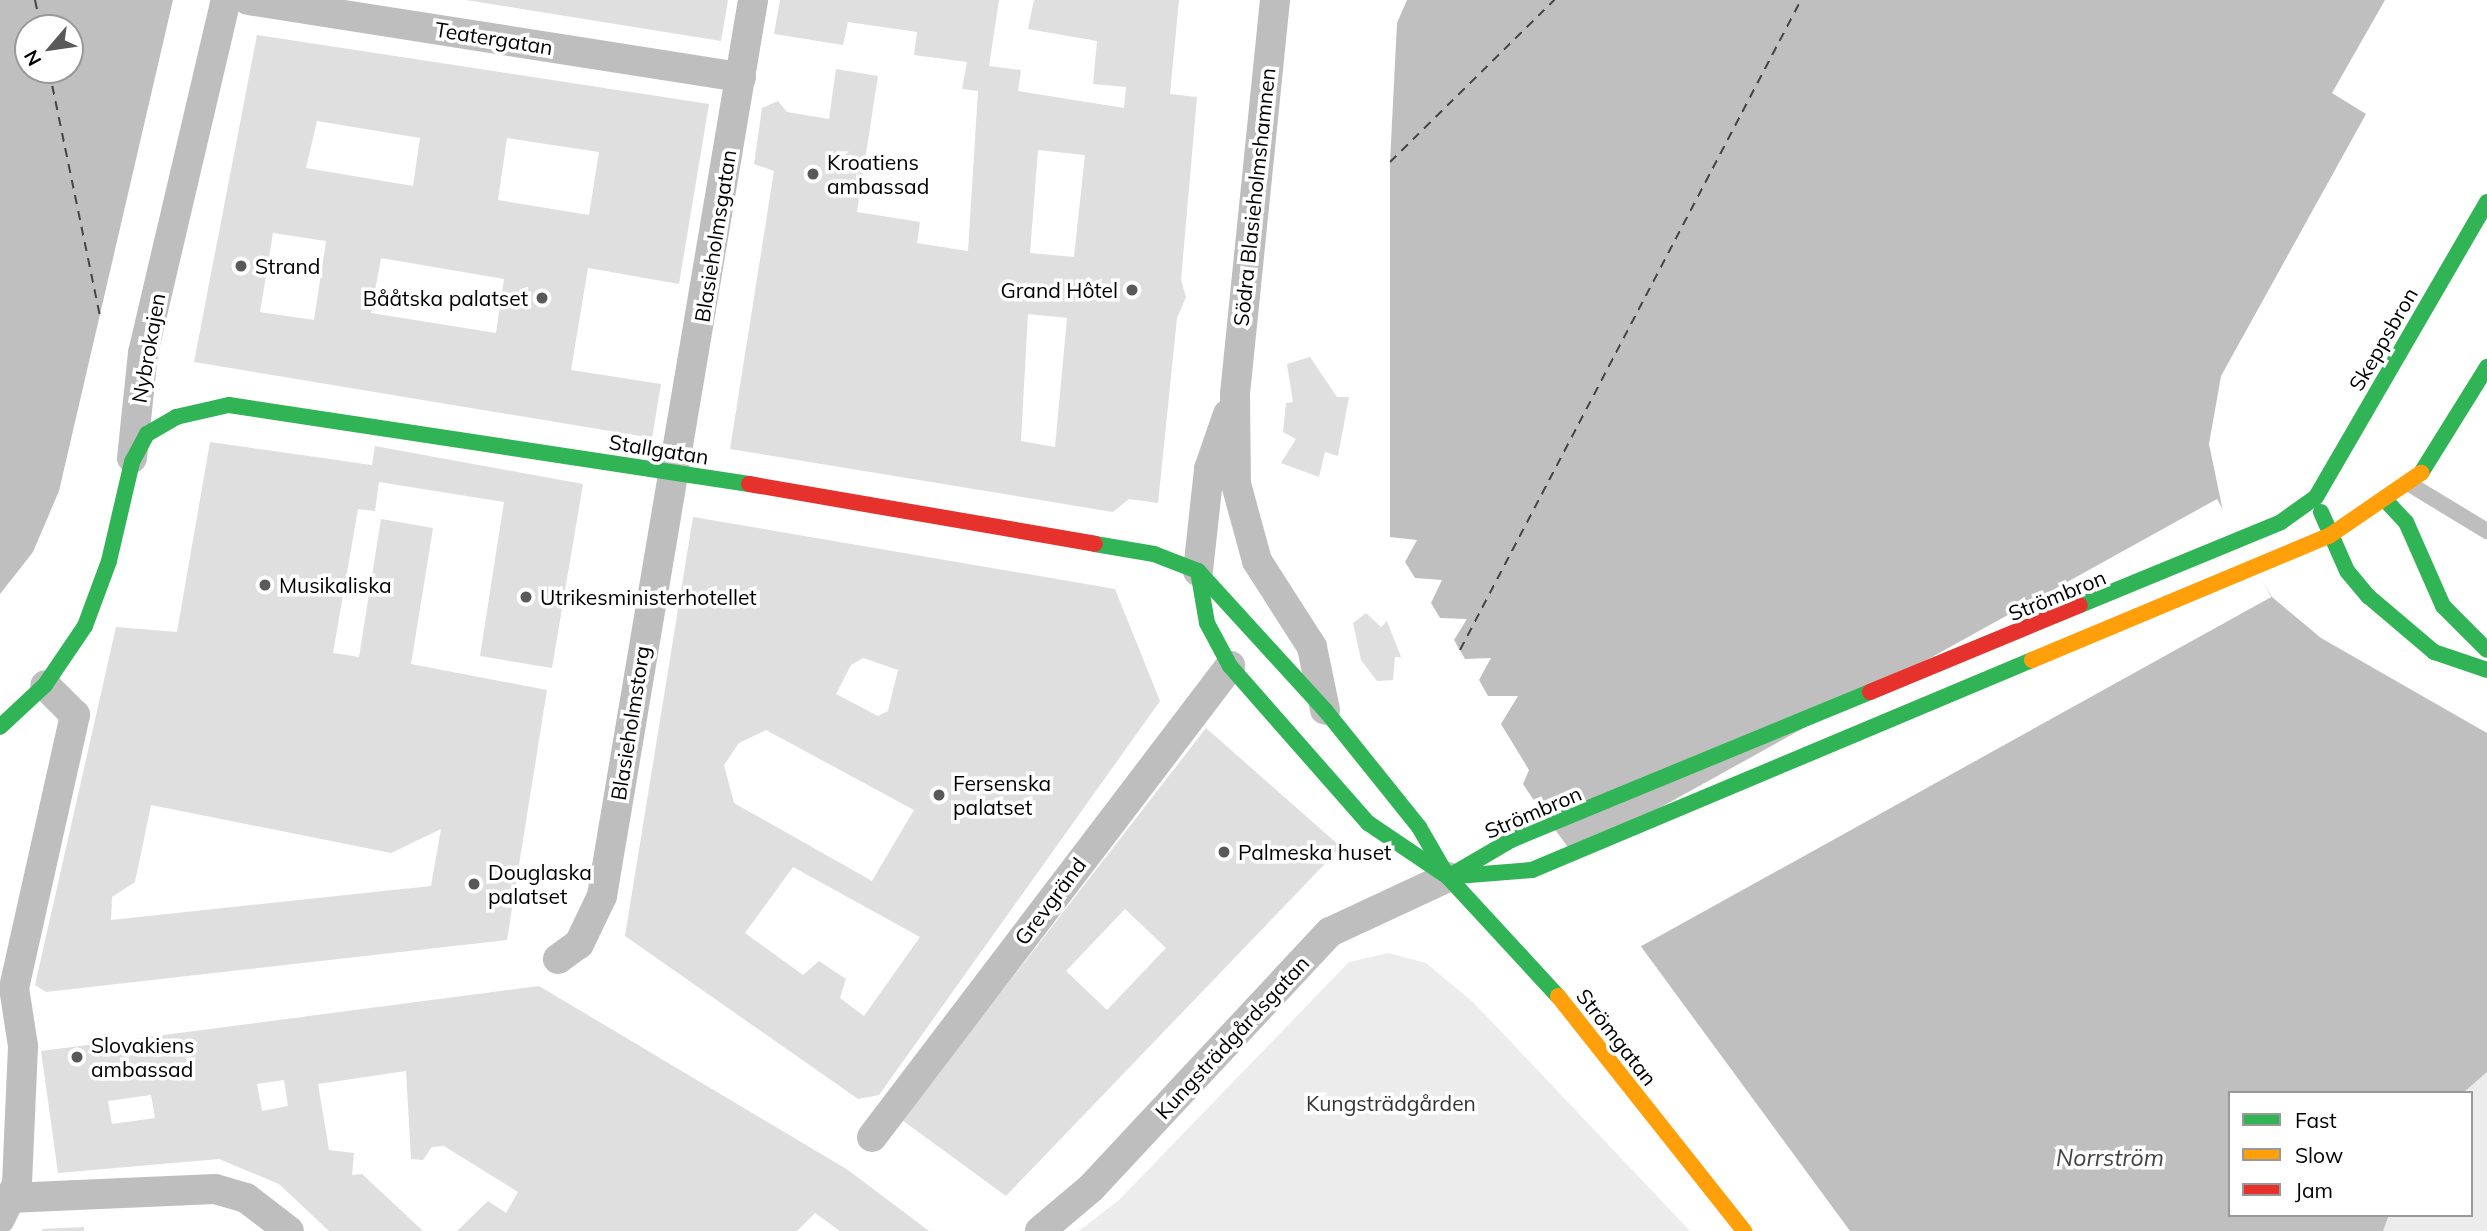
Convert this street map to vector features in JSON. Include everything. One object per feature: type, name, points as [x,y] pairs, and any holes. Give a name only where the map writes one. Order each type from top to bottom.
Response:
[{"type":"street","name":"Nybrokajen","points":[[0,727],[46,685],[85,626],[113,551],[132,462],[142,353],[226,0]]},
{"type":"street","name":"Teatergatan","points":[[248,0],[740,77]]},
{"type":"street","name":"Blasieholmsgatan","points":[[674,472],[692,379],[753,0]]},
{"type":"street","name":"Södra Blasieholmshamnen","points":[[1275,0],[1235,394],[1240,515],[1257,561],[1311,647],[1325,710]]},
{"type":"street","name":"Skeppsbron","points":[[2281,522],[2316,497],[2487,202]]},
{"type":"street","points":[[2329,536],[2389,504],[2411,485],[2443,445],[2487,366]]},
{"type":"street","name":"Södra Blasieholmshamnen","points":[[1235,394],[1209,470],[1198,571],[1207,623],[1230,666],[1368,823],[1448,877]]},
{"type":"street","name":"Stallgatan","points":[[132,462],[156,428],[229,405],[674,472],[1154,554],[1198,571]]},
{"type":"street","name":"Blasieholmstorg","points":[[558,959],[579,944],[602,896],[674,472]]},
{"type":"street","points":[[2487,650],[2443,606],[2406,522],[2389,504],[2342,497],[2316,497],[2329,536],[2347,571],[2393,617],[2434,652],[2487,670]]},
{"type":"street","name":"Strömbron","points":[[1448,877],[1510,840],[1552,826],[2238,543],[2281,522]]},
{"type":"street","name":"Strömbron","points":[[1448,877],[1532,870],[1570,850],[2329,536]]},
{"type":"street","name":"Södra Blasieholmshamnen","points":[[1198,571],[1325,710],[1419,827],[1448,877]]},
{"type":"street","name":"Grevgränd","points":[[873,1137],[1230,666]]},
{"type":"street","points":[[5,1208],[17,1184],[19,1024],[14,988],[75,715],[46,685]]},
{"type":"street","name":"Kungsträdgårdsgatan","points":[[1040,1231],[1091,1188],[1330,932],[1448,877]]},
{"type":"street","name":"Strömgatan","points":[[1448,877],[1531,962],[1744,1231]]},
{"type":"street","points":[[5,1208],[99,1196],[215,1189],[246,1198],[289,1231]]},
{"type":"lane","points":[[2411,485],[2487,531]]},
{"type":"green space","name":"Kungsträdgården","points":[[1388,953],[1426,963],[1473,1002],[1690,1231],[1079,1231],[1119,1200],[1349,962]]},
{"type":"green space","points":[[2487,1072],[2487,1231],[2383,1231],[2388,1217],[2473,1217],[2473,1091],[2465,1091]]},
{"type":"water","points":[[0,0],[173,0],[59,491],[33,552],[0,594]]},
{"type":"water","name":"Norrström","points":[[1407,0],[2385,0],[2332,93],[2366,114],[2221,376],[2209,444],[2225,521],[2272,597],[2321,638],[2487,733],[2487,1072],[2465,1091],[2228,1091],[2228,1217],[2388,1217],[2383,1231],[1850,1231],[1523,784],[1529,770],[1501,724],[1518,696],[1488,696],[1479,680],[1491,658],[1465,659],[1454,640],[1467,619],[1440,618],[1431,603],[1442,580],[1415,578],[1405,562],[1417,540],[1390,537],[1390,162],[1397,23]]},
{"type":"pier","points":[[2217,499],[2271,597],[1615,961],[1561,863]]},
{"type":"building","points":[[466,0],[728,0],[721,41]]},
{"type":"building","name":"Grand Hôtel","points":[[780,0],[999,0],[989,66],[1021,70],[1018,91],[1124,108],[1126,87],[1093,84],[1097,41],[1028,29],[1034,0],[1179,0],[1170,94],[1197,97],[1181,280],[1186,297],[1177,318],[1158,503],[1129,499],[1113,512],[730,449],[774,171],[754,164],[762,108],[778,101],[787,112],[829,119],[836,69],[878,76],[857,212],[920,222],[917,243],[968,251],[978,91],[962,89],[967,62],[914,55],[917,32],[848,22],[843,45],[774,34]],"holes":[[[1038,150],[1085,155],[1074,257],[1030,253]],[[1028,314],[1067,318],[1055,447],[1021,441]]]},
{"type":"building","points":[[257,35],[709,104],[679,284],[588,268],[571,370],[661,384],[652,438],[194,362]],"holes":[[[317,121],[420,138],[413,186],[306,168]],[[507,138],[599,152],[589,215],[498,200]],[[273,233],[326,241],[314,320],[260,312]],[[381,258],[504,279],[496,333],[371,313]]]},
{"type":"building","points":[[1310,357],[1337,397],[1349,397],[1338,456],[1325,452],[1319,477],[1281,463],[1296,439],[1283,432],[1286,403],[1293,402],[1287,364]]},
{"type":"building","points":[[210,442],[372,465],[375,446],[583,484],[552,668],[480,656],[504,502],[379,482],[375,511],[358,509],[333,653],[359,657],[381,519],[433,528],[411,664],[547,690],[507,940],[46,992],[35,985],[116,627],[177,632]],"holes":[[[151,805],[391,853],[441,829],[431,886],[111,920],[112,897],[135,882]]]},
{"type":"building","points":[[693,517],[1115,589],[1160,701],[879,1095],[858,1099],[625,936]],"holes":[[[863,658],[898,670],[888,711],[878,716],[836,694],[851,665]],[[766,730],[914,810],[872,881],[734,803],[724,765],[739,743]],[[793,867],[920,937],[864,1016],[840,998],[846,979],[819,961],[803,975],[745,933]]]},
{"type":"building","points":[[1366,613],[1381,627],[1387,621],[1401,657],[1395,657],[1393,680],[1377,681],[1361,660],[1353,623]]},
{"type":"building","points":[[1206,728],[1341,847],[1006,1196],[902,1120]],"holes":[[[1125,909],[1166,948],[1107,1010],[1066,971]]]},
{"type":"building","points":[[539,986],[848,1170],[929,1231],[840,1231],[815,1213],[797,1231],[457,1231],[488,1201],[506,1213],[518,1192],[444,1146],[432,1147],[423,1160],[411,1159],[406,1071],[318,1084],[329,1150],[354,1153],[352,1175],[362,1174],[423,1231],[329,1231],[279,1184],[219,1159],[58,1173],[41,1051]],"holes":[[[284,1080],[288,1106],[262,1111],[257,1084]],[[151,1095],[155,1118],[112,1124],[108,1101]]]},
{"type":"building","points":[[84,1227],[84,1231],[42,1231],[42,1229]]},
{"type":"ferry route","points":[[35,0],[38,14]]},
{"type":"ferry route","points":[[1390,162],[1554,0]]},
{"type":"ferry route","points":[[1460,650],[1801,0]]},
{"type":"ferry route","points":[[52,84],[101,321]]},
{"type":"traffic: fast","points":[[2080,605],[2281,522],[2316,497],[2487,202]]},
{"type":"traffic: fast","points":[[2421,473],[2487,367]]},
{"type":"traffic: fast","points":[[0,727],[45,685],[85,626],[109,561],[132,462],[147,434],[176,417],[229,405],[749,484]]},
{"type":"traffic: fast","points":[[2389,504],[2406,522],[2443,606],[2487,650]]},
{"type":"traffic: fast","points":[[2321,512],[2347,571],[2368,596],[2434,652],[2487,670]]},
{"type":"traffic: fast","points":[[1095,544],[1154,554],[1198,571],[1325,710],[1419,827],[1448,877]]},
{"type":"traffic: fast","points":[[1198,571],[1207,623],[1230,666],[1368,823],[1448,877],[1558,996]]},
{"type":"traffic: fast","points":[[1457,876],[1532,870],[2032,660]]},
{"type":"traffic: fast","points":[[1448,877],[1511,840],[1870,692]]},
{"type":"traffic: slow","points":[[2032,660],[2329,536],[2421,473]]},
{"type":"traffic: slow","points":[[1558,996],[1744,1231]]},
{"type":"traffic: jam","points":[[749,484],[1095,544]]},
{"type":"traffic: jam","points":[[1870,692],[2080,605]]},
{"type":"place","name":"Kroatiens ambassad","points":[[813,174]]},
{"type":"place","name":"Strand","points":[[241,266]]},
{"type":"place","name":"Grand Hôtel","points":[[1132,290]]},
{"type":"place","name":"Bååtska palatset","points":[[542,298]]},
{"type":"place","name":"Musikaliska","points":[[265,585]]},
{"type":"place","name":"Utrikesministerhotellet","points":[[526,597]]},
{"type":"place","name":"Fersenska palatset","points":[[939,795]]},
{"type":"place","name":"Palmeska huset","points":[[1224,852]]},
{"type":"place","name":"Douglaska palatset","points":[[474,884]]},
{"type":"place","name":"Slovakiens ambassad","points":[[77,1057]]}]
